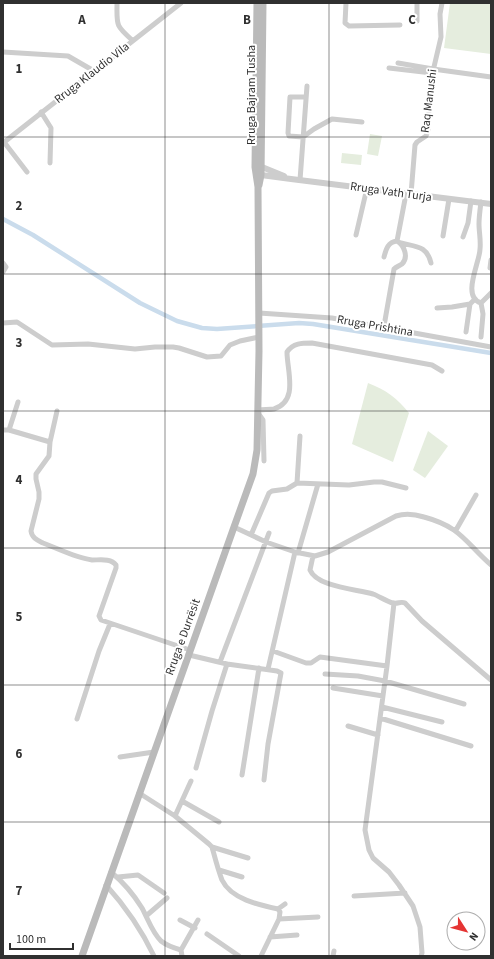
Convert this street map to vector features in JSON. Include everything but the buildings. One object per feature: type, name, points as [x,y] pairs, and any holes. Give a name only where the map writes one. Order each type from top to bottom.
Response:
[{"type":"main road","name":"Rruga Bajram Tusha","points":[[257,3],[259,315]]},
{"type":"main road","name":"Rruga Bajram Tusha","points":[[258,170],[263,3]]},
{"type":"main road","name":"Rruga e Durrësit","points":[[82,956],[253,474],[256,462],[258,431],[259,315]]},
{"type":"street","points":[[117,3],[119,28],[132,40]]},
{"type":"street","name":"Rruga Klaudio Vila","points":[[3,142],[181,3]]},
{"type":"street","points":[[346,3],[345,23],[349,26],[400,25]]},
{"type":"street","points":[[417,3],[417,21]]},
{"type":"street","name":"Raq Manushi","points":[[384,326],[394,269],[402,264],[405,258],[404,249],[399,242],[409,194],[415,145],[419,140],[424,138],[428,130],[432,71],[440,37],[440,16],[442,3]]},
{"type":"street","points":[[3,52],[68,56],[94,71]]},
{"type":"street","points":[[398,63],[432,71]]},
{"type":"street","points":[[389,68],[491,77]]},
{"type":"street","points":[[300,180],[307,86]]},
{"type":"street","points":[[306,97],[292,96],[290,98],[289,136],[303,137],[332,119],[362,122]]},
{"type":"street","points":[[41,112],[51,128],[50,163]]},
{"type":"street","points":[[3,142],[27,172]]},
{"type":"street","name":"Rruga Vath Turja","points":[[258,170],[291,179],[491,204]]},
{"type":"street","points":[[356,235],[367,188]]},
{"type":"street","points":[[442,236],[449,199]]},
{"type":"street","points":[[463,237],[468,223],[471,201]]},
{"type":"street","points":[[481,202],[479,223],[480,252],[476,262],[472,290],[477,302],[481,303]]},
{"type":"street","points":[[384,257],[387,246],[394,241],[426,251],[430,256],[431,263]]},
{"type":"street","points":[[490,268],[491,260]]},
{"type":"street","points":[[3,263],[6,267],[3,272]]},
{"type":"street","points":[[481,303],[491,293]]},
{"type":"street","points":[[437,308],[470,304],[475,299]]},
{"type":"street","points":[[481,303],[483,314],[481,337]]},
{"type":"street","points":[[466,332],[470,304]]},
{"type":"street","name":"Rruga Prishtina","points":[[259,315],[332,318],[384,326],[491,347]]},
{"type":"street","points":[[3,323],[17,322],[52,345],[88,344],[136,349],[173,347],[207,357],[221,356],[230,344],[259,336]]},
{"type":"street","points":[[264,461],[263,420],[258,412],[281,405],[287,399],[290,392],[287,352],[293,346],[300,343],[312,343],[432,365],[442,371]]},
{"type":"street","points":[[18,402],[6,430],[50,442]]},
{"type":"street","points":[[57,411],[47,460],[36,474],[39,492],[31,531],[32,535],[43,544],[77,556],[91,560],[104,560],[116,565],[100,620],[220,662],[268,669],[277,671],[281,675],[269,736],[264,780]]},
{"type":"street","points":[[297,483],[300,436]]},
{"type":"street","points":[[251,535],[269,493],[272,491],[287,489],[297,483],[349,485],[382,482],[406,488]]},
{"type":"street","points":[[268,669],[296,552],[318,484]]},
{"type":"street","points":[[456,530],[476,496]]},
{"type":"street","points":[[234,527],[266,542],[296,552],[317,556],[328,552],[387,520],[403,514],[417,515],[430,518],[456,530],[491,565]]},
{"type":"street","points":[[220,662],[269,533]]},
{"type":"street","points":[[313,556],[310,570],[316,579],[326,583],[375,595],[394,603],[402,602],[410,606],[422,621],[491,680]]},
{"type":"street","points":[[394,603],[382,707],[365,830],[372,858],[389,872],[413,906],[420,927],[423,955]]},
{"type":"street","points":[[77,719],[99,651],[110,624]]},
{"type":"street","points":[[273,651],[306,663],[320,657],[387,666]]},
{"type":"street","points":[[196,768],[227,664]]},
{"type":"street","points":[[242,775],[259,668]]},
{"type":"street","points":[[325,674],[358,676],[385,681],[464,704]]},
{"type":"street","points":[[333,688],[383,696]]},
{"type":"street","points":[[382,707],[442,722]]},
{"type":"street","points":[[380,718],[471,746]]},
{"type":"street","points":[[348,726],[378,735]]},
{"type":"street","points":[[120,757],[154,752]]},
{"type":"street","points":[[175,816],[191,781]]},
{"type":"street","points":[[139,793],[175,816],[212,847],[248,858]]},
{"type":"street","points":[[182,801],[220,822]]},
{"type":"street","points":[[212,847],[223,881],[234,893],[267,908],[278,909],[285,904]]},
{"type":"street","points":[[219,870],[242,877]]},
{"type":"street","points":[[111,872],[118,877],[131,893],[146,916],[152,929],[162,942],[181,953],[198,920]]},
{"type":"street","points":[[118,877],[138,875],[166,896],[146,916]]},
{"type":"street","points":[[106,885],[136,925],[154,956]]},
{"type":"street","points":[[354,896],[405,893]]},
{"type":"street","points":[[261,956],[279,919],[280,912],[278,909]]},
{"type":"street","points":[[279,919],[318,917]]},
{"type":"street","points":[[180,920],[195,928]]},
{"type":"street","points":[[207,934],[239,956]]},
{"type":"street","points":[[270,937],[297,935]]},
{"type":"green space","points":[[450,3],[491,3],[491,54],[444,48]]},
{"type":"green space","points":[[370,134],[382,136],[378,156],[367,154]]},
{"type":"green space","points":[[342,153],[362,155],[361,165],[341,163]]},
{"type":"green space","points":[[368,383],[391,395],[409,413],[393,462],[352,444]]},
{"type":"green space","points":[[428,431],[448,446],[425,478],[413,470]]},
{"type":"waterway","points":[[3,219],[33,235],[140,303],[177,321],[202,328],[217,329],[299,323],[313,324],[491,353]]}]
